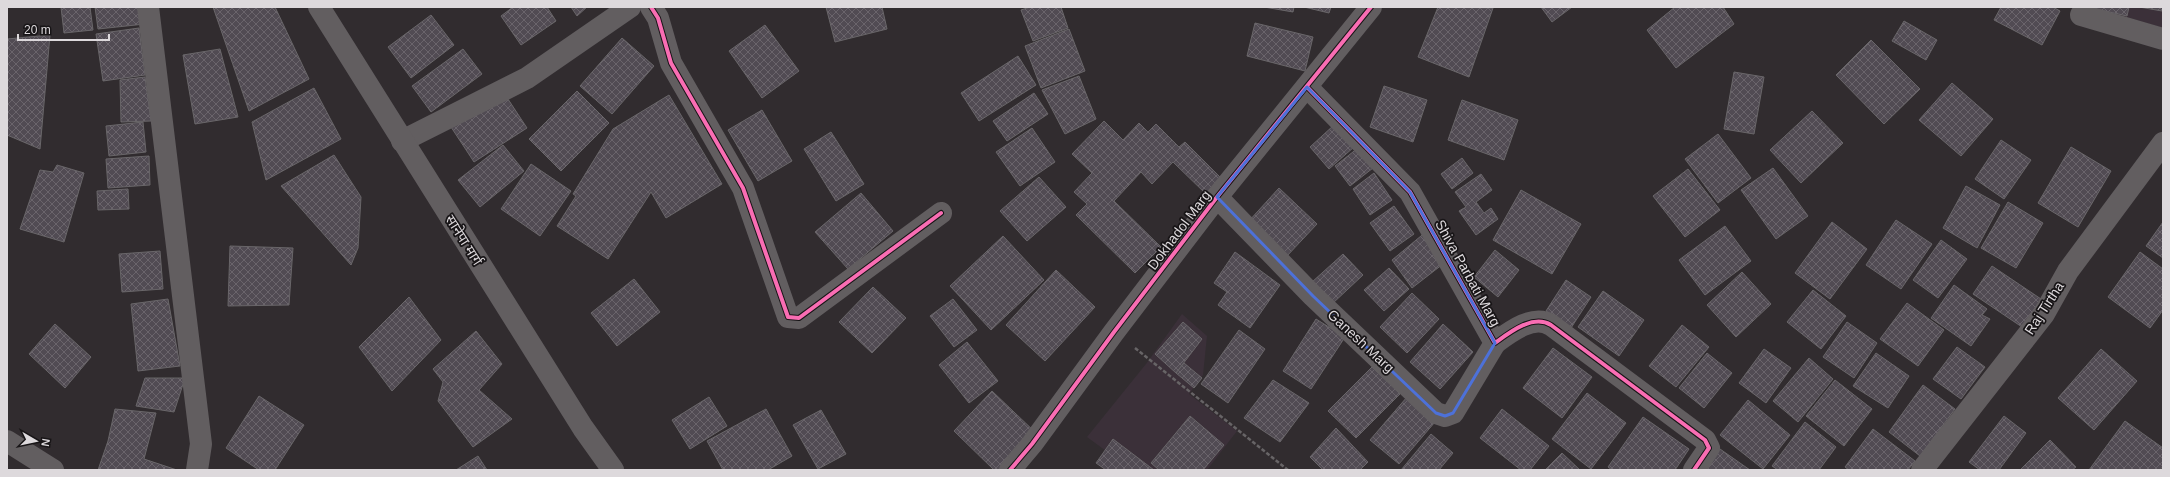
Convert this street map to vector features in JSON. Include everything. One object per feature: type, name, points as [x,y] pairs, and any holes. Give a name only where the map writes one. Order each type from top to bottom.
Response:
[{"type":"street","points":[[148,7],[201,444],[197,470]]},
{"type":"street","name":"सानेपा मार्ग","points":[[319,7],[583,428],[613,470]]},
{"type":"street","points":[[402,141],[527,78],[630,7]]},
{"type":"street","points":[[651,7],[658,18],[671,63],[743,188],[788,317],[799,318],[941,213]]},
{"type":"street","name":"Dokhadol Marg","points":[[1010,470],[1032,444],[1114,332],[1217,197],[1371,7]]},
{"type":"street","points":[[2081,15],[2163,39]]},
{"type":"street","name":"Shiva Parbati Marg","points":[[1307,87],[1410,192],[1495,343],[1514,329],[1537,321],[1544,321],[1551,325],[1705,440],[1708,448],[1694,470]]},
{"type":"street","name":"Raj Tirtha","points":[[1922,470],[2044,314],[2068,271],[2163,143]]},
{"type":"street","name":"Ganesh Marg","points":[[1217,197],[1313,296],[1436,413],[1445,416],[1453,413],[1495,343]]},
{"type":"street","points":[[7,441],[53,470]]},
{"type":"path","points":[[1114,332],[1288,470]]},
{"type":"highlighted area","points":[[1307,87],[1410,192],[1495,343],[1453,413],[1445,416],[1436,413],[1313,296],[1217,197]]},
{"type":"shaded area","points":[[2093,7],[2163,7],[2163,28]]},
{"type":"shaded area","points":[[1182,314],[1207,336],[1203,375],[1189,394],[1237,431],[1207,470],[1132,470],[1087,437],[1146,364]]},
{"type":"building","points":[[61,7],[90,7],[93,30],[64,33]]},
{"type":"building","points":[[95,7],[143,7],[145,24],[98,29]]},
{"type":"building","points":[[213,7],[275,7],[309,79],[249,111]]},
{"type":"building","points":[[513,7],[547,7],[556,21],[521,45],[501,16]]},
{"type":"building","points":[[571,7],[587,7],[577,16]]},
{"type":"building","points":[[826,7],[882,7],[887,29],[835,42]]},
{"type":"building","points":[[1030,7],[1061,7],[1068,28],[1033,41],[1021,10]]},
{"type":"building","points":[[1264,7],[1294,7],[1293,12]]},
{"type":"building","points":[[1304,7],[1331,7],[1329,13]]},
{"type":"building","points":[[1438,7],[1493,8],[1469,77],[1418,57]]},
{"type":"building","points":[[1541,7],[1572,7],[1552,22]]},
{"type":"building","points":[[1675,7],[1723,7],[1734,24],[1676,68],[1647,30]]},
{"type":"building","points":[[2001,7],[2053,7],[2060,11],[2042,45],[1994,20]]},
{"type":"building","points":[[2087,7],[2129,7],[2127,16]]},
{"type":"building","points":[[2139,7],[2163,7],[2162,11]]},
{"type":"building","points":[[431,15],[454,45],[411,78],[388,47]]},
{"type":"building","points":[[1904,21],[1937,40],[1926,60],[1892,41]]},
{"type":"building","points":[[1255,23],[1313,37],[1305,71],[1247,56]]},
{"type":"building","points":[[765,25],[799,71],[762,98],[729,51]]},
{"type":"building","points":[[139,28],[145,75],[103,81],[96,34]]},
{"type":"building","points":[[1069,29],[1085,71],[1041,88],[1025,46]]},
{"type":"building","points":[[50,35],[40,149],[7,135],[7,39]]},
{"type":"building","points":[[622,38],[654,66],[612,114],[580,86]]},
{"type":"building","points":[[1871,40],[1920,89],[1884,124],[1836,75]]},
{"type":"building","points":[[220,49],[238,117],[195,124],[183,55]]},
{"type":"building","points":[[463,49],[482,74],[431,112],[412,86]]},
{"type":"building","points":[[1018,56],[1036,85],[979,121],[961,93]]},
{"type":"building","points":[[1734,72],[1764,77],[1754,134],[1724,129]]},
{"type":"building","points":[[1079,76],[1096,119],[1065,134],[1042,90]]},
{"type":"building","points":[[145,77],[151,121],[121,122],[120,80]]},
{"type":"building","points":[[1952,83],[1993,119],[1961,156],[1919,120]]},
{"type":"building","points":[[1384,86],[1427,100],[1413,142],[1370,127]]},
{"type":"building","points":[[314,88],[341,139],[266,180],[252,122]]},
{"type":"building","points":[[577,91],[609,123],[561,171],[529,139]]},
{"type":"building","points":[[504,93],[527,128],[474,162],[451,127]]},
{"type":"building","points":[[1034,93],[1048,114],[1007,141],[993,121]]},
{"type":"building","points":[[669,95],[722,184],[666,218],[651,192],[608,259],[557,226],[576,196],[573,194],[613,129]]},
{"type":"building","points":[[1462,100],[1518,120],[1504,160],[1448,140]]},
{"type":"building","points":[[762,110],[792,161],[758,181],[728,130]]},
{"type":"building","points":[[1812,111],[1843,143],[1801,183],[1770,150]]},
{"type":"building","points":[[1104,121],[1123,140],[1139,123],[1148,132],[1156,124],[1179,147],[1185,142],[1222,179],[1206,194],[1173,162],[1152,184],[1141,172],[1114,201],[1161,247],[1135,273],[1076,215],[1087,204],[1074,192],[1092,173],[1072,154]]},
{"type":"building","points":[[143,122],[146,152],[109,156],[106,126]]},
{"type":"building","points":[[1334,125],[1354,147],[1329,169],[1310,147]]},
{"type":"building","points":[[1032,128],[1055,162],[1020,186],[996,152]]},
{"type":"building","points":[[831,132],[864,184],[836,201],[804,149]]},
{"type":"building","points":[[1718,134],[1751,178],[1718,203],[1685,159]]},
{"type":"building","points":[[2001,140],[2031,160],[2004,199],[1975,179]]},
{"type":"building","points":[[503,145],[524,171],[480,207],[458,180]]},
{"type":"building","points":[[2071,147],[2111,171],[2078,227],[2038,203]]},
{"type":"building","points":[[1358,148],[1373,168],[1350,186],[1335,166]]},
{"type":"building","points":[[334,155],[361,197],[358,248],[351,265],[281,186]]},
{"type":"building","points":[[149,156],[150,185],[108,188],[106,159]]},
{"type":"building","points":[[1462,158],[1473,173],[1452,189],[1441,174]]},
{"type":"building","points":[[531,164],[571,191],[540,236],[501,209]]},
{"type":"building","points":[[57,165],[84,173],[64,242],[20,229],[40,170],[53,172]]},
{"type":"building","points":[[1773,168],[1808,216],[1776,239],[1741,190]]},
{"type":"building","points":[[1688,169],[1720,210],[1685,237],[1653,196]]},
{"type":"building","points":[[1374,173],[1392,200],[1370,215],[1353,189]]},
{"type":"building","points":[[1481,174],[1492,190],[1476,202],[1484,213],[1491,208],[1498,219],[1476,235],[1459,211],[1466,207],[1455,192]]},
{"type":"building","points":[[1039,177],[1066,207],[1027,241],[1000,211]]},
{"type":"building","points":[[1966,186],[2000,205],[1977,248],[1943,228]]},
{"type":"building","points":[[1279,188],[1317,224],[1286,257],[1248,222]]},
{"type":"building","points":[[128,189],[129,209],[98,210],[97,191]]},
{"type":"building","points":[[1521,190],[1581,224],[1552,274],[1493,240]]},
{"type":"building","points":[[861,193],[893,231],[848,269],[815,232]]},
{"type":"building","points":[[2008,202],[2043,223],[2016,268],[1981,248]]},
{"type":"building","points":[[1394,206],[1414,234],[1390,251],[1370,223]]},
{"type":"building","points":[[1896,220],[1932,244],[1901,289],[1866,265]]},
{"type":"building","points":[[1832,222],[1867,249],[1830,299],[1795,273]]},
{"type":"building","points":[[2163,222],[2163,258],[2146,246]]},
{"type":"building","points":[[1725,226],[1751,261],[1705,295],[1679,260]]},
{"type":"building","points":[[1427,231],[1443,264],[1412,288],[1392,260]]},
{"type":"building","points":[[1003,236],[1044,280],[991,330],[950,286]]},
{"type":"building","points":[[1941,240],[1967,259],[1938,298],[1913,280]]},
{"type":"building","points":[[230,246],[293,248],[289,305],[228,306]]},
{"type":"building","points":[[1495,250],[1519,270],[1498,297],[1474,277]]},
{"type":"building","points":[[160,251],[163,289],[122,292],[119,254]]},
{"type":"building","points":[[1235,252],[1280,285],[1250,328],[1218,305],[1227,292],[1214,283]]},
{"type":"building","points":[[2140,252],[2163,269],[2163,310],[2150,328],[2108,297]]},
{"type":"building","points":[[1343,254],[1363,275],[1332,304],[1312,282]]},
{"type":"building","points":[[1992,266],[2041,299],[2022,327],[1973,294]]},
{"type":"building","points":[[1389,268],[1409,289],[1384,311],[1364,290]]},
{"type":"building","points":[[1056,270],[1095,307],[1045,361],[1006,325]]},
{"type":"building","points":[[1742,272],[1771,304],[1736,337],[1707,305]]},
{"type":"building","points":[[634,279],[660,312],[617,346],[591,313]]},
{"type":"building","points":[[1566,280],[1591,297],[1571,328],[1546,311]]},
{"type":"building","points":[[1954,285],[1987,309],[1982,315],[1990,319],[1971,346],[1931,318]]},
{"type":"building","points":[[873,287],[906,318],[872,353],[839,322]]},
{"type":"building","points":[[1813,290],[1846,316],[1821,349],[1787,322]]},
{"type":"building","points":[[1603,291],[1644,320],[1619,356],[1578,327]]},
{"type":"building","points":[[1412,293],[1439,319],[1407,353],[1380,327]]},
{"type":"building","points":[[409,297],[441,340],[392,391],[359,347]]},
{"type":"building","points":[[168,299],[180,366],[138,371],[131,304]]},
{"type":"building","points":[[953,299],[977,330],[954,347],[930,316]]},
{"type":"building","points":[[1907,303],[1944,330],[1918,366],[1880,339]]},
{"type":"building","points":[[1316,319],[1345,337],[1311,389],[1283,371]]},
{"type":"building","points":[[1183,322],[1202,339],[1176,373],[1155,354]]},
{"type":"building","points":[[1847,322],[1877,343],[1854,378],[1823,357]]},
{"type":"building","points":[[55,324],[91,357],[65,388],[29,354]]},
{"type":"building","points":[[1443,324],[1473,352],[1440,389],[1410,362]]},
{"type":"building","points":[[1682,325],[1709,347],[1676,387],[1649,366]]},
{"type":"building","points":[[1239,330],[1265,349],[1228,403],[1201,384]]},
{"type":"building","points":[[476,331],[502,364],[479,390],[512,419],[473,447],[438,401],[443,382],[433,369]]},
{"type":"building","points":[[967,342],[998,381],[969,403],[939,365]]},
{"type":"building","points":[[1957,347],[1985,367],[1961,399],[1933,379]]},
{"type":"building","points":[[1553,348],[1592,377],[1562,418],[1523,388]]},
{"type":"building","points":[[1764,349],[1791,368],[1766,403],[1739,383]]},
{"type":"building","points":[[2101,349],[2137,381],[2094,430],[2058,398]]},
{"type":"building","points":[[1707,353],[1732,373],[1704,408],[1679,388]]},
{"type":"building","points":[[1876,353],[1909,376],[1888,408],[1853,386]]},
{"type":"building","points":[[1809,358],[1833,379],[1798,422],[1773,401]]},
{"type":"building","points":[[1184,363],[1202,378],[1194,388],[1176,373]]},
{"type":"building","points":[[1372,367],[1400,394],[1356,438],[1328,411]]},
{"type":"building","points":[[145,378],[185,378],[174,412],[136,406]]},
{"type":"building","points":[[1273,380],[1309,403],[1280,442],[1244,418]]},
{"type":"building","points":[[1835,380],[1872,409],[1844,446],[1806,416]]},
{"type":"building","points":[[1923,385],[1955,409],[1920,456],[1889,432]]},
{"type":"building","points":[[992,391],[1037,434],[1002,470],[994,470],[954,431]]},
{"type":"building","points":[[1587,393],[1626,423],[1591,469],[1552,439]]},
{"type":"building","points":[[259,396],[304,425],[275,470],[259,470],[226,448]]},
{"type":"building","points":[[709,397],[727,426],[690,449],[672,420]]},
{"type":"building","points":[[1407,397],[1435,422],[1399,464],[1370,440]]},
{"type":"building","points":[[1748,400],[1790,435],[1763,469],[1720,435]]},
{"type":"building","points":[[115,409],[156,413],[144,459],[177,470],[98,470],[108,441]]},
{"type":"building","points":[[766,409],[792,456],[768,470],[723,470],[707,441]]},
{"type":"building","points":[[1502,409],[1549,446],[1530,470],[1521,470],[1480,438]]},
{"type":"building","points":[[821,410],[846,454],[818,469],[793,425]]},
{"type":"building","points":[[1190,416],[1224,445],[1203,470],[1159,470],[1151,463]]},
{"type":"building","points":[[2004,416],[2026,433],[1999,470],[1980,470],[1969,462]]},
{"type":"building","points":[[1643,417],[1689,449],[1675,470],[1612,470],[1608,467]]},
{"type":"building","points":[[2125,421],[2163,448],[2163,466],[2160,470],[2089,470]]},
{"type":"building","points":[[1805,422],[1836,447],[1819,470],[1778,470],[1772,466]]},
{"type":"building","points":[[1336,428],[1368,462],[1360,470],[1323,470],[1310,457]]},
{"type":"building","points":[[1873,429],[1915,461],[1908,470],[1849,470],[1845,467]]},
{"type":"building","points":[[1431,434],[1453,453],[1439,470],[1401,470]]},
{"type":"building","points":[[1113,439],[1154,470],[1106,470],[1096,463]]},
{"type":"building","points":[[2050,440],[2076,467],[2072,470],[2020,470]]},
{"type":"building","points":[[1720,449],[1750,470],[1705,470]]},
{"type":"building","points":[[1562,453],[1580,470],[1545,470]]},
{"type":"building","points":[[478,456],[487,470],[456,470]]},
{"type":"cycle path","points":[[651,7],[658,18],[671,63],[743,188],[788,317],[799,318],[941,213]]},
{"type":"cycle path","points":[[1010,470],[1032,444],[1114,332],[1217,197],[1371,7]]},
{"type":"cycle path","points":[[1307,87],[1410,192],[1495,343],[1529,323],[1544,322],[1551,325],[1705,440],[1709,448],[1694,470]]}]
